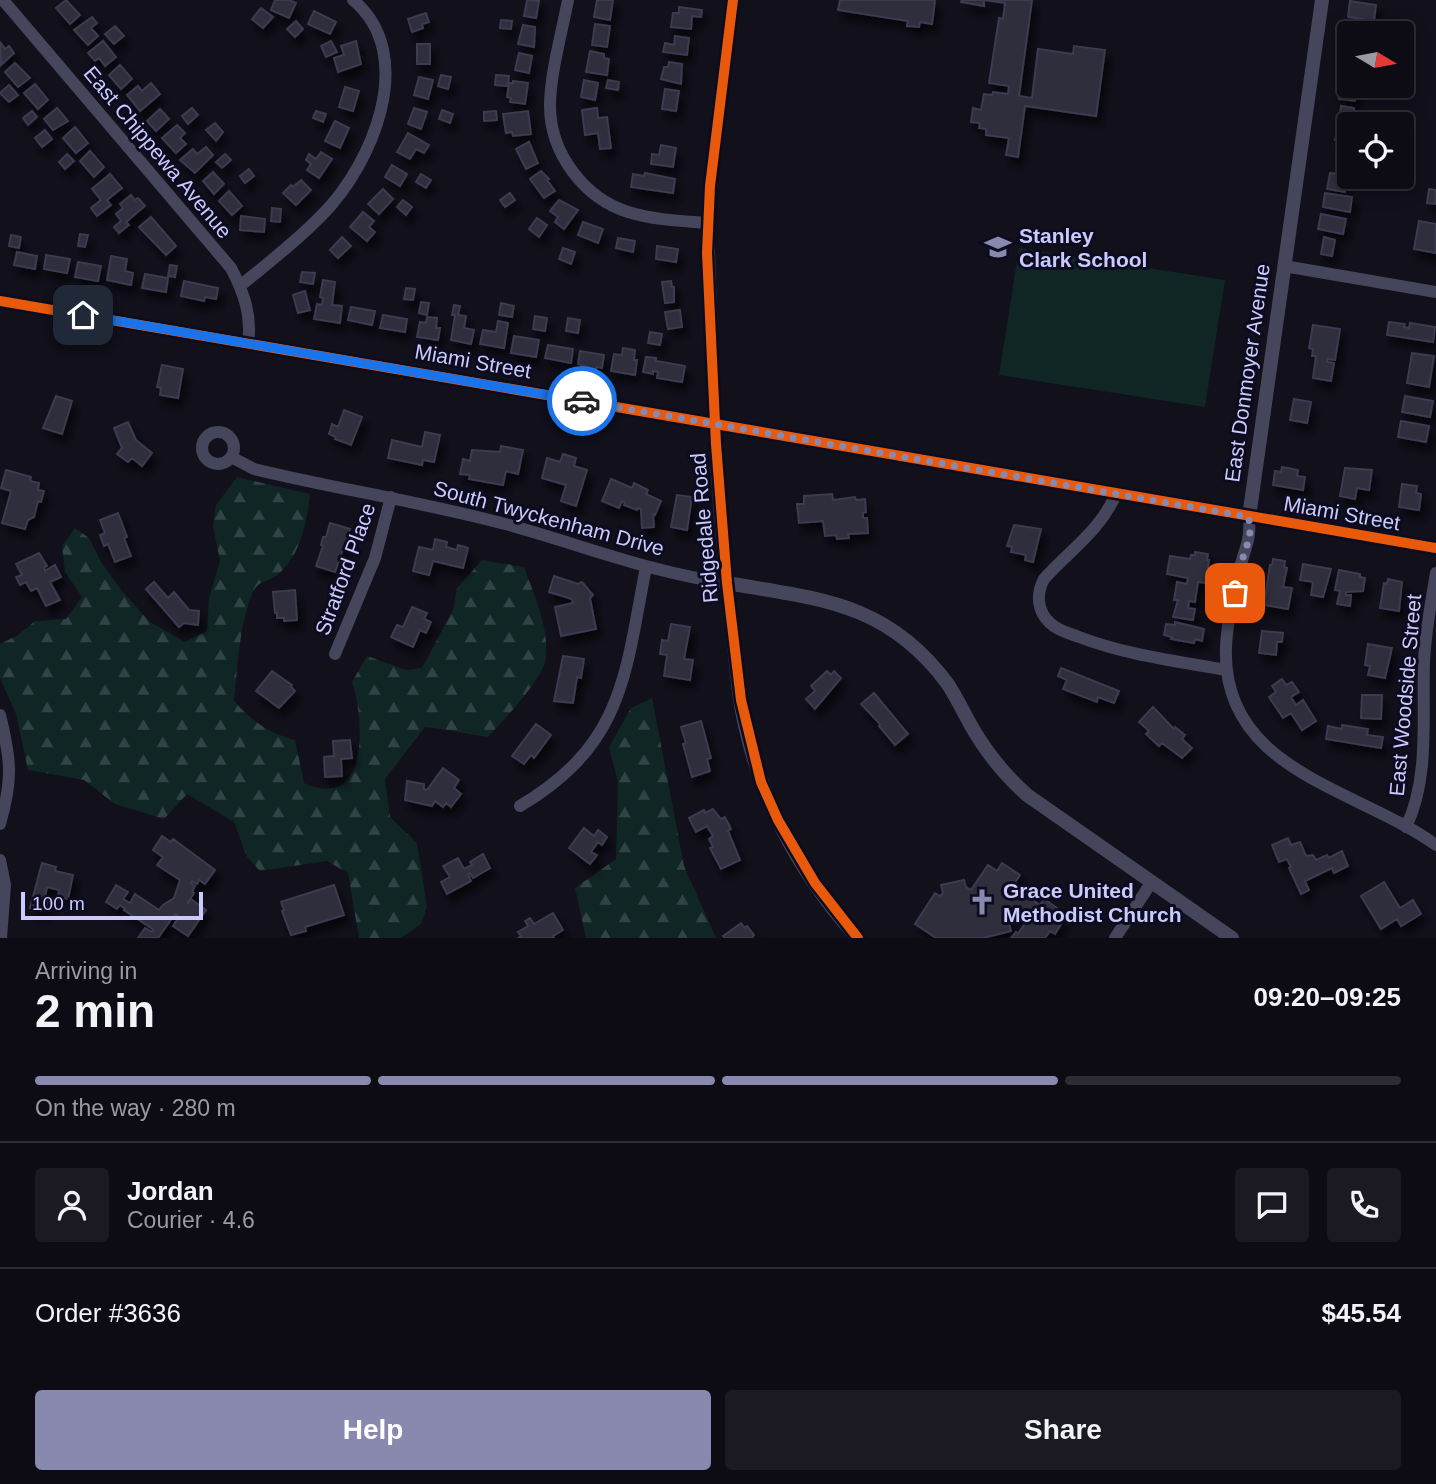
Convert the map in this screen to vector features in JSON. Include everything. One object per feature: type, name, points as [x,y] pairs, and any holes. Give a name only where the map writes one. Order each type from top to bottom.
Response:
[{"type":"street","name":"East Chippewa Avenue","points":[[4,0],[217,251],[240,286],[249,314],[248,344]]},
{"type":"street","points":[[240,286],[323,215],[348,181],[371,136],[385,93],[387,70],[378,30],[370,16],[353,0]]},
{"type":"street","points":[[568,0],[550,106],[554,134],[566,162],[582,182],[601,199],[616,207],[666,219],[708,223]]},
{"type":"street","name":"Ridgedale Road","points":[[733,0],[718,111],[707,253],[715,424],[727,583],[741,700],[761,782],[778,820],[794,850],[834,909],[858,938]]},
{"type":"street","name":"East Donmoyer Avenue","points":[[1322,0],[1249,517],[1250,536],[1240,567],[1226,643],[1226,670],[1231,690],[1250,729],[1276,757],[1308,777],[1406,827]]},
{"type":"street","points":[[1284,266],[1436,292]]},
{"type":"street","name":"Miami Street","points":[[0,302],[1436,548]]},
{"type":"street","name":"South Twyckenham Drive","points":[[231,457],[262,471],[510,525],[646,567],[699,579],[829,601],[876,619],[918,648],[948,685],[977,737],[1006,776],[1050,813],[1232,938]]},
{"type":"street","points":[[1116,494],[1097,527],[1044,579],[1039,600],[1043,615],[1059,630],[1103,646],[1226,670]]},
{"type":"street","name":"Stratford Place","points":[[335,654],[375,558],[391,498]]},
{"type":"street","points":[[520,806],[550,788],[572,768],[606,723],[618,698],[626,670],[646,567]]},
{"type":"street","name":"East Woodside Street","points":[[1436,573],[1424,659],[1422,768],[1415,810],[1406,827],[1436,845]]},
{"type":"street","points":[[0,715],[10,765],[10,785],[0,824]]},
{"type":"street","points":[[0,860],[5,885],[1,938]]},
{"type":"street","points":[[1115,938],[1151,883]]},
{"type":"green space","points":[[1019,248],[1225,280],[1205,407],[999,375]]},
{"type":"green space","points":[[237,477],[310,494],[297,550],[276,576],[256,587],[249,602],[240,644],[234,701],[261,725],[295,740],[304,783],[325,789],[341,785],[351,774],[360,739],[352,682],[367,656],[406,670],[422,668],[453,610],[457,588],[482,560],[524,567],[536,600],[545,634],[546,657],[539,676],[513,710],[488,737],[425,727],[385,779],[390,817],[417,843],[427,907],[421,924],[401,938],[359,938],[348,873],[327,861],[260,871],[247,857],[234,822],[187,794],[164,819],[115,804],[84,780],[28,770],[16,714],[0,678],[0,644],[18,635],[35,621],[66,619],[82,597],[65,572],[62,546],[75,528],[89,538],[101,562],[122,591],[150,622],[185,642],[207,631],[209,598],[220,561],[213,526],[216,505]]},
{"type":"green space","points":[[652,698],[684,866],[716,938],[586,938],[575,888],[616,859],[618,782],[609,747],[631,708]]},
{"type":"building","points":[[66,0],[80,15],[70,24],[56,8]]},
{"type":"building","points":[[275,0],[296,3],[289,18],[271,10]]},
{"type":"building","points":[[527,0],[539,1],[536,18],[524,16]]},
{"type":"building","points":[[597,0],[613,0],[610,20],[594,17]]},
{"type":"building","points":[[840,0],[935,0],[932,24],[920,22],[919,27],[907,26],[908,21],[838,10]]},
{"type":"building","points":[[984,0],[984,6],[961,2]]},
{"type":"building","points":[[984,0],[1032,0],[1019,96],[1032,98],[1038,49],[1073,54],[1074,46],[1105,50],[1096,116],[1025,106],[1018,157],[1006,155],[1009,138],[986,135],[986,129],[979,128],[980,123],[971,122],[973,108],[981,110],[984,94],[1008,94],[1009,86],[989,83],[999,18],[1003,19],[1005,3]]},
{"type":"building","points":[[1350,1],[1376,5],[1374,21],[1348,17]]},
{"type":"building","points":[[679,7],[702,10],[701,17],[692,16],[691,29],[671,27],[673,13],[679,13]]},
{"type":"building","points":[[261,8],[273,17],[263,28],[252,19]]},
{"type":"building","points":[[314,11],[336,22],[330,34],[308,24]]},
{"type":"building","points":[[426,13],[429,22],[422,24],[423,28],[412,32],[408,19]]},
{"type":"building","points":[[92,17],[97,23],[91,28],[98,36],[88,45],[74,30]]},
{"type":"building","points":[[501,20],[512,21],[511,29],[500,28]]},
{"type":"building","points":[[296,21],[303,29],[295,37],[287,29]]},
{"type":"building","points":[[595,24],[610,26],[607,47],[592,45]]},
{"type":"building","points":[[523,25],[535,27],[534,47],[518,44]]},
{"type":"building","points":[[115,26],[124,36],[114,44],[105,34]]},
{"type":"building","points":[[675,36],[689,38],[687,55],[663,52],[665,43],[674,45]]},
{"type":"building","points":[[103,41],[116,57],[105,66],[99,58],[95,61],[88,53]]},
{"type":"building","points":[[331,41],[337,52],[326,57],[321,46]]},
{"type":"building","points":[[356,41],[361,64],[338,72],[334,58],[344,55],[341,46]]},
{"type":"building","points":[[0,42],[5,49],[9,46],[14,53],[1,65]]},
{"type":"building","points":[[417,44],[430,44],[430,64],[417,64]]},
{"type":"building","points":[[590,51],[604,54],[604,58],[609,59],[607,75],[586,72]]},
{"type":"building","points":[[519,53],[532,56],[529,73],[515,70]]},
{"type":"building","points":[[669,62],[682,64],[681,84],[661,79],[664,67],[668,67]]},
{"type":"building","points":[[15,63],[30,78],[18,87],[5,72]]},
{"type":"building","points":[[120,65],[132,79],[121,89],[109,75]]},
{"type":"building","points":[[441,75],[451,77],[448,89],[438,86]]},
{"type":"building","points":[[496,75],[509,76],[508,86],[495,85]]},
{"type":"building","points":[[419,77],[433,80],[428,99],[414,95]]},
{"type":"building","points":[[584,80],[598,83],[595,100],[581,97]]},
{"type":"building","points":[[608,80],[619,82],[618,90],[606,88]]},
{"type":"building","points":[[151,83],[160,94],[140,111],[127,95],[138,86],[142,91]]},
{"type":"building","points":[[509,83],[528,83],[525,104],[510,102],[511,98],[507,97]]},
{"type":"building","points":[[35,84],[48,100],[38,109],[24,93]]},
{"type":"building","points":[[9,85],[18,95],[9,102],[0,93]]},
{"type":"building","points":[[345,87],[359,91],[353,111],[339,107]]},
{"type":"building","points":[[665,89],[679,91],[676,111],[662,109]]},
{"type":"building","points":[[1339,98],[1355,98],[1355,101]]},
{"type":"building","points":[[1341,106],[1354,108],[1354,112],[1340,112]]},
{"type":"building","points":[[57,108],[68,121],[53,130],[44,119]]},
{"type":"building","points":[[192,108],[198,115],[188,124],[182,116]]},
{"type":"building","points":[[414,108],[427,112],[421,129],[408,124]]},
{"type":"building","points":[[597,108],[598,118],[607,117],[611,148],[600,149],[598,133],[585,135],[582,110]]},
{"type":"building","points":[[160,109],[169,119],[156,131],[147,121]]},
{"type":"building","points":[[442,110],[453,114],[450,123],[439,119]]},
{"type":"building","points":[[32,111],[37,117],[28,125],[23,118]]},
{"type":"building","points":[[316,111],[326,114],[323,122],[313,118]]},
{"type":"building","points":[[496,111],[497,120],[484,121],[484,112]]},
{"type":"building","points":[[528,111],[531,134],[513,136],[512,132],[506,133],[503,114]]},
{"type":"building","points":[[335,121],[349,128],[340,148],[325,141]]},
{"type":"building","points":[[215,123],[223,132],[216,141],[206,130]]},
{"type":"building","points":[[177,125],[185,133],[180,138],[186,144],[176,153],[162,138]]},
{"type":"building","points":[[75,127],[88,143],[76,153],[63,138]]},
{"type":"building","points":[[45,130],[52,139],[42,147],[35,138]]},
{"type":"building","points":[[408,133],[429,145],[424,153],[416,149],[410,159],[397,152]]},
{"type":"building","points":[[529,142],[538,163],[526,169],[516,149]]},
{"type":"building","points":[[661,145],[676,148],[673,167],[651,164],[652,154],[659,155]]},
{"type":"building","points":[[206,147],[213,155],[195,173],[180,160],[193,149],[197,154]]},
{"type":"building","points":[[90,151],[104,167],[94,177],[80,161]]},
{"type":"building","points":[[321,152],[332,159],[319,178],[307,170],[311,164],[306,160],[309,154],[316,159]]},
{"type":"building","points":[[67,154],[74,161],[65,169],[59,162]]},
{"type":"building","points":[[225,154],[231,160],[222,168],[216,162]]},
{"type":"building","points":[[392,165],[407,174],[400,186],[385,177]]},
{"type":"building","points":[[249,169],[254,176],[245,183],[240,176]]},
{"type":"building","points":[[541,171],[555,191],[544,198],[530,179]]},
{"type":"building","points":[[213,172],[224,184],[214,194],[203,181]]},
{"type":"building","points":[[645,173],[675,179],[673,193],[631,187],[633,174],[644,176]]},
{"type":"building","points":[[1330,173],[1337,174],[1337,189],[1346,189],[1345,192],[1327,189]]},
{"type":"building","points":[[110,174],[122,188],[107,200],[111,205],[97,216],[91,208],[101,200],[92,189]]},
{"type":"building","points":[[421,174],[431,180],[426,188],[416,182]]},
{"type":"building","points":[[301,180],[311,190],[296,205],[283,193]]},
{"type":"building","points":[[383,189],[393,199],[379,214],[368,204]]},
{"type":"building","points":[[1429,189],[1436,190],[1436,204],[1427,203]]},
{"type":"building","points":[[229,191],[242,206],[232,215],[219,201]]},
{"type":"building","points":[[510,193],[515,200],[505,207],[500,200]]},
{"type":"building","points":[[1325,193],[1352,197],[1350,212],[1323,207]]},
{"type":"building","points":[[131,195],[145,206],[126,222],[129,225],[119,233],[114,227],[121,221],[116,214],[123,208],[120,204]]},
{"type":"building","points":[[403,200],[412,207],[406,215],[397,207]]},
{"type":"building","points":[[559,200],[578,210],[564,229],[555,222],[558,217],[550,211]]},
{"type":"building","points":[[272,208],[281,209],[280,222],[271,221]]},
{"type":"building","points":[[363,212],[374,221],[369,227],[375,232],[367,241],[350,227]]},
{"type":"building","points":[[1321,214],[1346,219],[1343,234],[1318,229]]},
{"type":"building","points":[[241,216],[265,219],[264,232],[240,230]]},
{"type":"building","points":[[151,217],[176,246],[166,255],[139,227]]},
{"type":"building","points":[[537,218],[547,225],[539,237],[529,229]]},
{"type":"building","points":[[1419,221],[1436,224],[1436,253],[1414,249]]},
{"type":"building","points":[[583,222],[603,229],[598,243],[578,235]]},
{"type":"building","points":[[80,234],[88,235],[85,247],[78,246]]},
{"type":"building","points":[[11,235],[21,237],[19,248],[9,246]]},
{"type":"building","points":[[342,237],[351,246],[338,258],[330,250]]},
{"type":"building","points":[[1324,237],[1335,240],[1332,256],[1321,254]]},
{"type":"building","points":[[618,238],[635,241],[633,252],[616,248]]},
{"type":"building","points":[[657,246],[678,249],[676,262],[656,259]]},
{"type":"building","points":[[563,248],[575,252],[571,264],[559,259]]},
{"type":"building","points":[[17,252],[37,256],[35,269],[14,265]]},
{"type":"building","points":[[46,255],[70,259],[67,273],[44,269]]},
{"type":"building","points":[[111,256],[127,259],[125,271],[133,273],[131,285],[107,280]]},
{"type":"building","points":[[78,262],[101,266],[98,281],[75,277]]},
{"type":"building","points":[[170,265],[177,266],[175,277],[168,276]]},
{"type":"building","points":[[302,272],[315,273],[313,284],[300,282]]},
{"type":"building","points":[[145,274],[168,278],[166,292],[142,288]]},
{"type":"building","points":[[323,280],[335,282],[332,305],[342,306],[340,323],[314,319],[317,304],[322,305],[323,298],[320,297]]},
{"type":"building","points":[[184,281],[218,288],[216,299],[205,297],[204,301],[181,296]]},
{"type":"building","points":[[671,281],[674,287],[674,302],[665,303],[662,282]]},
{"type":"building","points":[[406,288],[415,289],[413,300],[404,299]]},
{"type":"building","points":[[305,291],[310,310],[298,313],[293,295]]},
{"type":"building","points":[[421,302],[429,303],[427,315],[419,313]]},
{"type":"building","points":[[501,303],[514,306],[512,317],[499,315]]},
{"type":"building","points":[[454,305],[460,306],[458,315],[466,316],[464,328],[474,330],[471,344],[451,340]]},
{"type":"building","points":[[351,307],[375,311],[372,325],[348,320]]},
{"type":"building","points":[[680,310],[682,327],[668,329],[665,312]]},
{"type":"building","points":[[383,315],[407,319],[405,332],[380,328]]},
{"type":"building","points":[[535,316],[547,318],[545,331],[533,329]]},
{"type":"building","points":[[427,317],[437,318],[436,328],[440,328],[438,340],[417,337],[420,322],[426,323]]},
{"type":"building","points":[[568,318],[580,320],[578,333],[566,331]]},
{"type":"building","points":[[498,321],[508,323],[504,348],[480,344],[483,330],[496,332]]},
{"type":"building","points":[[1389,322],[1405,324],[1404,327],[1409,328],[1410,323],[1435,327],[1433,342],[1387,335]]},
{"type":"building","points":[[1313,325],[1340,329],[1335,360],[1328,359],[1327,362],[1334,363],[1331,381],[1313,378],[1316,356],[1312,356],[1313,349],[1309,348]]},
{"type":"building","points":[[650,332],[662,334],[660,345],[648,343]]},
{"type":"building","points":[[514,336],[539,340],[536,357],[511,353]]},
{"type":"building","points":[[548,345],[573,349],[571,363],[545,358]]},
{"type":"building","points":[[623,348],[635,350],[635,375],[611,371],[614,354],[622,355]]},
{"type":"building","points":[[580,351],[604,355],[602,368],[578,364]]},
{"type":"building","points":[[1412,353],[1434,356],[1429,387],[1407,383]]},
{"type":"building","points":[[646,357],[685,366],[682,382],[657,378],[658,372],[643,372]]},
{"type":"building","points":[[162,365],[183,369],[178,398],[160,395],[161,388],[157,387]]},
{"type":"building","points":[[56,396],[72,401],[62,434],[43,428]]},
{"type":"building","points":[[1405,396],[1433,401],[1430,417],[1402,412]]},
{"type":"building","points":[[1294,399],[1311,402],[1307,423],[1290,420]]},
{"type":"building","points":[[344,410],[362,417],[351,445],[329,434],[332,424],[338,427]]},
{"type":"building","points":[[1401,421],[1429,426],[1426,442],[1398,437]]},
{"type":"building","points":[[128,422],[136,440],[152,453],[142,466],[132,458],[128,462],[117,454],[122,448],[114,428]]},
{"type":"building","points":[[425,432],[440,435],[434,462],[423,460],[422,465],[388,458],[392,440],[422,447]]},
{"type":"building","points":[[501,446],[523,450],[518,474],[506,471],[503,485],[469,479],[470,475],[460,474],[463,459],[470,461],[472,450],[500,452]]},
{"type":"building","points":[[563,454],[576,458],[574,466],[587,470],[576,506],[561,501],[566,485],[542,478],[547,458],[560,462]]},
{"type":"building","points":[[1282,467],[1298,470],[1297,476],[1305,477],[1303,490],[1273,485],[1275,471],[1281,472]]},
{"type":"building","points":[[1345,468],[1372,470],[1369,490],[1357,488],[1355,499],[1340,496]]},
{"type":"building","points":[[6,470],[31,477],[30,481],[39,483],[38,490],[44,491],[34,517],[28,520],[25,529],[2,523],[11,491],[1,488]]},
{"type":"building","points":[[611,479],[632,488],[634,483],[648,490],[646,494],[661,501],[655,515],[653,514],[654,527],[642,528],[641,509],[624,505],[625,502],[622,501],[619,508],[602,501]]},
{"type":"building","points":[[1402,484],[1417,486],[1416,493],[1421,494],[1419,510],[1399,507]]},
{"type":"building","points":[[832,494],[833,500],[855,497],[856,500],[865,499],[866,512],[863,513],[863,518],[867,518],[868,533],[848,534],[849,538],[837,539],[836,535],[825,536],[823,521],[799,523],[797,504],[804,504],[804,496]]},
{"type":"building","points":[[677,495],[692,497],[687,530],[671,527]]},
{"type":"building","points":[[118,513],[131,556],[115,562],[108,544],[104,546],[100,535],[105,533],[100,520]]},
{"type":"building","points":[[330,523],[350,529],[335,572],[316,566],[323,546],[323,537],[326,537]]},
{"type":"building","points":[[1014,525],[1041,529],[1033,562],[1025,560],[1026,555],[1011,552],[1012,547],[1007,546]]},
{"type":"building","points":[[435,539],[447,542],[446,547],[457,550],[458,545],[468,548],[463,568],[433,561],[429,575],[413,571],[419,547],[433,550]]},
{"type":"building","points":[[1195,552],[1208,554],[1206,583],[1198,582],[1195,602],[1189,601],[1188,608],[1195,609],[1193,620],[1173,617],[1178,600],[1174,600],[1177,582],[1187,584],[1188,578],[1167,574],[1170,556],[1190,559]]},
{"type":"building","points":[[39,553],[47,566],[44,567],[45,571],[55,565],[61,577],[50,582],[60,600],[46,606],[37,588],[31,591],[26,582],[20,585],[16,577],[22,575],[16,564]]},
{"type":"building","points":[[1273,559],[1285,561],[1284,567],[1287,568],[1283,587],[1292,588],[1288,609],[1264,605]]},
{"type":"building","points":[[1303,564],[1331,569],[1323,597],[1311,595],[1313,582],[1300,580]]},
{"type":"building","points":[[1339,570],[1360,574],[1360,577],[1365,578],[1363,591],[1346,592],[1346,595],[1351,595],[1350,606],[1337,604],[1340,591],[1335,590]]},
{"type":"building","points":[[554,576],[578,584],[582,582],[593,595],[590,598],[596,629],[561,636],[555,607],[573,603],[572,599],[549,592]]},
{"type":"building","points":[[1388,579],[1402,582],[1399,611],[1380,608],[1384,583],[1387,584]]},
{"type":"building","points":[[154,582],[168,598],[174,592],[189,610],[199,611],[198,625],[184,623],[179,627],[146,589]]},
{"type":"building","points":[[295,590],[297,620],[284,621],[284,618],[277,618],[273,592]]},
{"type":"building","points":[[412,607],[427,613],[424,619],[431,622],[426,633],[420,630],[413,647],[391,637],[397,625],[403,627]]},
{"type":"building","points":[[1175,622],[1204,629],[1202,641],[1195,639],[1194,643],[1164,635],[1166,624],[1175,625]]},
{"type":"building","points":[[671,624],[690,627],[684,659],[693,660],[690,680],[664,676],[667,655],[660,654],[662,640],[668,641]]},
{"type":"building","points":[[1262,631],[1283,633],[1282,642],[1277,642],[1276,655],[1259,653]]},
{"type":"building","points":[[1368,644],[1392,648],[1385,678],[1368,675],[1370,666],[1365,665]]},
{"type":"building","points":[[563,656],[584,659],[581,678],[577,677],[573,703],[554,701]]},
{"type":"building","points":[[1061,668],[1119,691],[1114,703],[1098,697],[1097,702],[1063,689],[1067,680],[1058,676]]},
{"type":"building","points":[[272,671],[292,685],[295,691],[279,708],[256,691]]},
{"type":"building","points":[[827,671],[831,675],[834,671],[841,678],[815,709],[806,699],[815,691],[811,686]]},
{"type":"building","points":[[1282,679],[1286,685],[1292,682],[1299,692],[1291,697],[1296,705],[1303,700],[1316,721],[1302,730],[1291,713],[1283,718],[1269,697],[1276,692],[1272,686]]},
{"type":"building","points":[[874,693],[908,734],[895,745],[861,704]]},
{"type":"building","points":[[1362,695],[1382,695],[1381,719],[1361,718]]},
{"type":"building","points":[[1153,707],[1174,729],[1175,727],[1185,735],[1182,739],[1192,748],[1182,758],[1162,743],[1159,746],[1146,734],[1149,731],[1139,722]]},
{"type":"building","points":[[701,721],[711,758],[707,759],[710,771],[692,777],[681,727]]},
{"type":"building","points":[[536,724],[551,735],[534,758],[531,755],[524,764],[512,756]]},
{"type":"building","points":[[1342,725],[1368,729],[1367,735],[1383,737],[1381,748],[1326,739],[1328,726],[1342,729]]},
{"type":"building","points":[[350,740],[352,758],[341,759],[342,776],[325,777],[324,757],[334,756],[333,741]]},
{"type":"building","points":[[443,768],[459,780],[454,788],[461,794],[451,807],[446,803],[443,807],[435,801],[432,806],[405,800],[407,781],[424,784],[424,789],[427,790]]},
{"type":"building","points":[[713,809],[721,819],[725,817],[740,860],[721,869],[710,848],[713,847],[709,839],[713,836],[707,826],[696,832],[689,818],[704,810],[705,813]]},
{"type":"building","points":[[584,828],[594,836],[598,830],[607,837],[602,845],[598,842],[591,852],[597,855],[590,864],[569,848]]},
{"type":"building","points":[[162,836],[171,842],[173,839],[215,870],[205,884],[199,880],[197,884],[192,881],[191,883],[195,886],[192,892],[194,893],[187,904],[191,899],[206,910],[188,936],[173,926],[179,917],[175,914],[158,938],[138,938],[145,928],[152,932],[154,930],[120,905],[117,909],[106,902],[116,885],[128,892],[123,899],[130,903],[135,894],[159,910],[174,898],[180,880],[157,865],[163,857],[153,850]]},
{"type":"building","points":[[1288,838],[1291,845],[1300,842],[1306,856],[1313,855],[1316,860],[1327,855],[1329,858],[1342,851],[1348,866],[1334,873],[1332,868],[1305,881],[1309,890],[1301,894],[1287,859],[1279,862],[1272,845]]},
{"type":"building","points":[[483,854],[490,868],[473,878],[468,874],[471,881],[447,894],[441,882],[450,877],[443,866],[458,858],[464,869]]},
{"type":"building","points":[[42,863],[56,867],[55,871],[73,875],[68,899],[58,897],[59,890],[47,887],[45,897],[49,898],[45,911],[30,908]]},
{"type":"building","name":"Grace United Methodist Church","points":[[1002,863],[1020,875],[1012,887],[1024,894],[1027,890],[1034,895],[1031,899],[1040,905],[1044,899],[1060,910],[1056,917],[1063,921],[1055,934],[1050,931],[1045,938],[1011,938],[1016,932],[1018,934],[1029,917],[1020,911],[1017,917],[1008,919],[1011,931],[983,938],[936,938],[915,924],[935,893],[940,896],[943,893],[941,885],[964,880],[966,887],[971,890],[988,865],[997,871]]},
{"type":"building","points":[[1384,882],[1400,908],[1413,900],[1421,914],[1401,926],[1397,919],[1381,929],[1361,896]]},
{"type":"building","points":[[334,885],[344,915],[305,927],[306,931],[291,935],[281,902]]},
{"type":"building","points":[[553,913],[563,930],[553,936],[554,938],[518,938],[521,936],[518,932],[528,926],[525,921],[530,918],[534,924]]},
{"type":"building","points":[[741,923],[754,935],[752,938],[723,936]]},
{"type":"cycle path","points":[[733,0],[710,186],[707,253],[716,444],[727,583],[741,700],[761,782],[778,820],[815,883],[858,938]]},
{"type":"cycle path","points":[[0,301],[1436,548]]},
{"type":"way so far","points":[[582,401],[1249,517],[1250,536],[1235,593]]},
{"type":"place","name":"Stanley Clark School","points":[[998,247]]},
{"type":"place","name":"Grace United Methodist Church","points":[[982,902]]},
{"type":"route","points":[[83,315],[582,401]]}]
